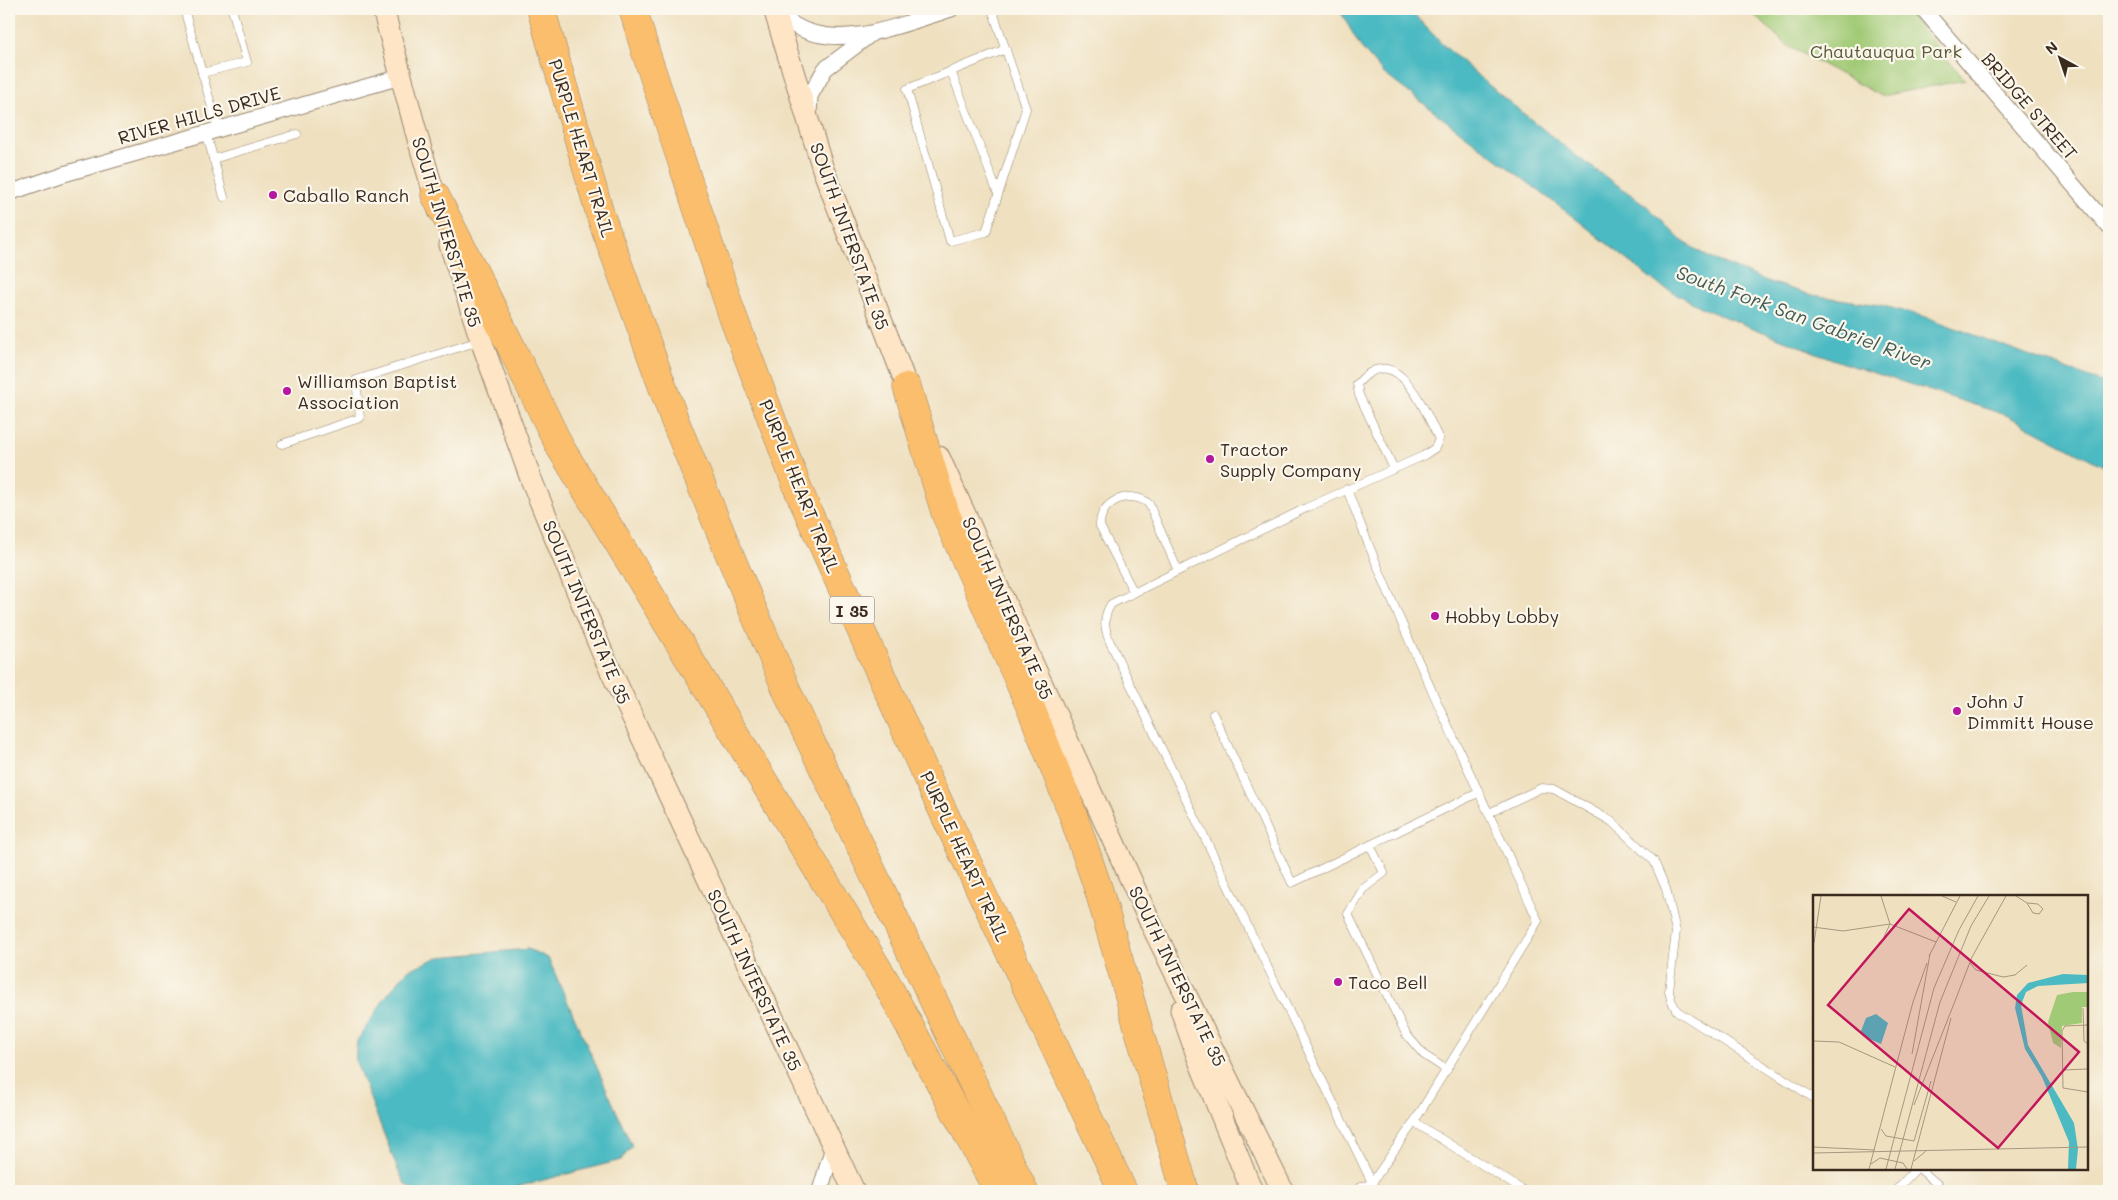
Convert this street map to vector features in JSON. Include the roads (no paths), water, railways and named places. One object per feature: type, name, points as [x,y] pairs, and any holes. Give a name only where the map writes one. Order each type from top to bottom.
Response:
[{"type":"highway","name":"PURPLE HEART TRAIL","points":[[541,9],[600,214],[675,421],[790,698],[1024,1191]]},
{"type":"highway","name":"PURPLE HEART TRAIL","points":[[634,9],[645,50],[733,318],[800,494],[924,771],[1123,1191]]},
{"type":"highway","points":[[435,196],[486,293],[560,448],[886,982],[998,1191]]},
{"type":"highway","points":[[907,386],[946,515],[1032,711],[1072,812],[1100,891],[1185,1191]]},
{"type":"main road","name":"SOUTH INTERSTATE 35","points":[[383,9],[400,77],[435,196],[481,340],[534,487],[602,652],[854,1191]]},
{"type":"main road","name":"SOUTH INTERSTATE 35","points":[[774,9],[823,169],[907,386],[1150,922],[1283,1191]]},
{"type":"main road","points":[[1150,922],[1198,1058],[1252,1191]]},
{"type":"street","points":[[778,9],[793,24],[812,33],[833,35],[871,34]]},
{"type":"street","points":[[808,122],[810,96],[825,70],[871,34],[922,13],[951,9]]},
{"type":"street","name":"BRIDGE STREET","points":[[1923,9],[2109,227]]},
{"type":"street","name":"RIVER HILLS DRIVE","points":[[9,193],[64,174],[212,130],[400,77]]},
{"type":"street","points":[[820,1191],[833,1147]]},
{"type":"lane","points":[[184,9],[202,73],[212,130],[213,159],[224,197]]},
{"type":"lane","points":[[202,73],[247,62],[232,9]]},
{"type":"lane","points":[[992,9],[1006,49],[1026,108],[986,232],[950,241],[907,89],[1006,49]]},
{"type":"lane","points":[[951,71],[998,194]]},
{"type":"lane","points":[[213,159],[297,134]]},
{"type":"lane","points":[[282,444],[360,418],[356,380],[481,340]]},
{"type":"lane","points":[[1369,1188],[1109,640],[1104,625],[1105,613],[1111,604],[1347,489],[1394,469],[1423,456],[1436,448],[1439,439],[1410,384],[1396,373],[1383,368],[1376,368],[1358,384],[1359,395],[1394,469]]},
{"type":"lane","points":[[1347,489],[1402,624],[1538,922],[1414,1122],[1369,1188]]},
{"type":"lane","points":[[1134,592],[1100,526],[1100,518],[1107,507],[1116,500],[1129,496],[1143,499],[1149,504],[1178,571]]},
{"type":"lane","points":[[1213,714],[1292,883],[1480,792]]},
{"type":"lane","points":[[1489,814],[1541,788],[1554,789],[1611,821],[1654,861],[1666,889],[1676,931],[1670,1000],[1677,1011],[1813,1097]]},
{"type":"lane","points":[[1370,845],[1384,873],[1363,889],[1348,914],[1406,1034],[1424,1055],[1447,1070]]},
{"type":"lane","points":[[1414,1122],[1524,1191]]},
{"type":"lane","points":[[1896,1191],[1917,1170]]},
{"type":"lane","points":[[1919,1170],[1945,1191]]},
{"type":"lane","points":[[1356,1191],[1360,1187],[1376,1191]]},
{"type":"water","name":"South Fork San Gabriel River","points":[[1339,9],[1409,9],[1442,44],[1498,93],[1579,158],[1647,206],[1681,240],[1708,257],[1772,283],[1812,295],[1880,305],[1926,317],[2109,385],[2109,469],[2006,415],[1840,362],[1707,310],[1658,284],[1576,219],[1383,73],[1360,46]]},
{"type":"water","points":[[528,949],[548,958],[632,1146],[621,1160],[501,1191],[414,1191],[405,1184],[398,1170],[355,1060],[357,1041],[387,995],[408,970],[439,957]]},
{"type":"place","name":"Caballo Ranch","points":[[273,195]]},
{"type":"place","name":"Williamson Baptist Association","points":[[287,391]]},
{"type":"place","name":"Tractor Supply Company","points":[[1210,459]]},
{"type":"place","name":"Hobby Lobby","points":[[1435,616]]},
{"type":"place","name":"John J Dimmitt House","points":[[1957,711]]},
{"type":"place","name":"Taco Bell","points":[[1338,982]]},
{"type":"park label","name":"Chautauqua Park","points":[[1886,51]]}]
